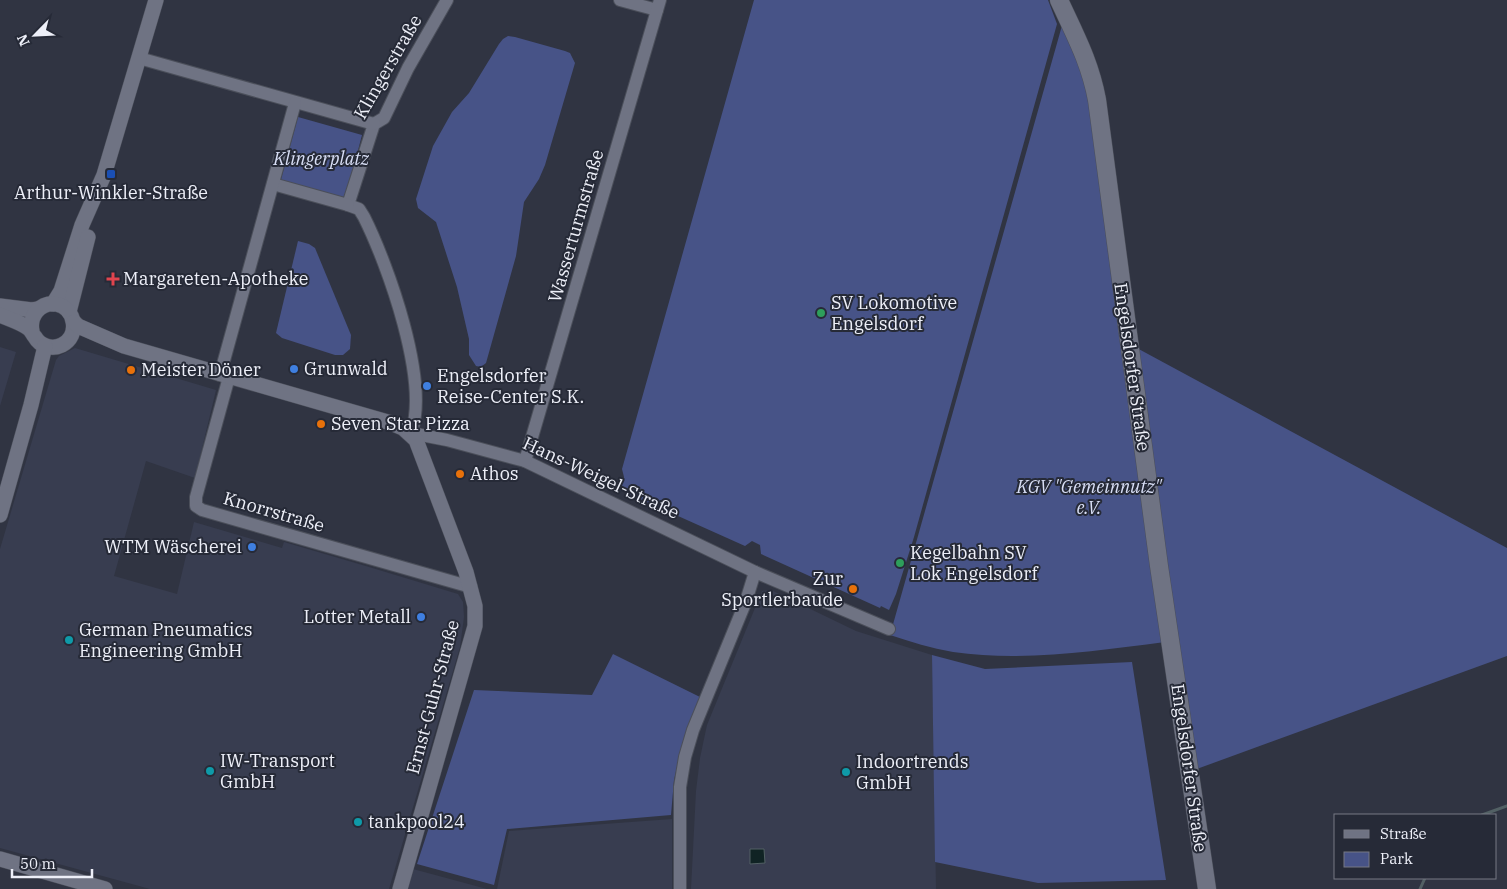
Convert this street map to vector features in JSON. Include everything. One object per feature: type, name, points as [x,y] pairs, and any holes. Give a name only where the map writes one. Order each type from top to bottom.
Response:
[{"type":"main road","name":"Engelsdorfer Straße","points":[[1059,0],[1092,75],[1097,100],[1159,566],[1207,889]]},
{"type":"street","points":[[38,309],[32,318],[32,331],[35,339],[46,346],[57,347],[67,342],[73,333],[71,317],[104,175],[156,0]]},
{"type":"street","name":"Klingerstraße","points":[[348,205],[374,124],[384,118],[408,68],[447,0]]},
{"type":"street","points":[[620,0],[658,5]]},
{"type":"street","name":"Wasserturmstraße","points":[[525,460],[658,5]]},
{"type":"street","points":[[139,58],[374,124]]},
{"type":"street","points":[[224,376],[294,103]]},
{"type":"street","points":[[53,304],[60,291],[82,225],[104,175]]},
{"type":"street","points":[[273,184],[348,205],[359,209],[364,217],[395,293],[409,348],[416,396],[414,424],[411,433]]},
{"type":"street","points":[[0,306],[32,310],[53,304],[64,307],[71,317]]},
{"type":"street","points":[[0,315],[32,331]]},
{"type":"street","name":"Hans-Weigel-Straße","points":[[71,317],[78,326],[113,343],[391,423],[411,433],[525,460],[755,572],[889,629]]},
{"type":"street","name":"Hans-Weigel-Straße","points":[[67,342],[75,340],[113,343]]},
{"type":"street","points":[[0,515],[32,405],[46,346]]},
{"type":"street","name":"Knorrstraße","points":[[224,376],[196,497],[196,506],[202,510],[471,587]]},
{"type":"street","name":"Ernst-Guhr-Straße","points":[[400,889],[474,626],[475,606],[471,587],[420,448],[411,433]]},
{"type":"street","points":[[680,889],[680,787],[685,757],[693,730],[746,601],[755,572]]},
{"type":"street","points":[[0,859],[105,889]]},
{"type":"shaded area","points":[[0,347],[16,352],[0,406]]},
{"type":"shaded area","points":[[75,348],[216,390],[195,478],[146,461],[114,576],[177,594],[194,522],[282,548],[284,542],[369,567],[458,594],[463,602],[464,617],[460,647],[389,889],[150,889],[0,848],[0,549],[56,360],[59,356]]},
{"type":"shaded area","points":[[771,590],[856,631],[932,655],[936,889],[691,889],[696,791],[707,725],[762,591]]},
{"type":"shaded area","points":[[672,819],[672,889],[497,889],[509,831]]},
{"type":"shaded area","points":[[750,849],[764,849],[765,863],[750,864]]},
{"type":"shaded area","points":[[413,869],[487,889],[408,889]]},
{"type":"green space","name":"SV Lokomotive Engelsdorf","points":[[754,0],[1048,0],[1057,24],[914,537],[889,610],[881,606],[880,608],[761,554],[760,545],[752,541],[745,546],[620,490],[624,477],[622,469]]},
{"type":"green space","name":"KGV \"Gemeinnutz\" e.V.","points":[[1063,22],[1084,70],[1092,112],[1122,340],[1507,548],[1507,656],[1194,770],[1165,642],[1059,654],[1006,656],[953,652],[921,645],[890,635]]},
{"type":"green space","points":[[508,36],[570,53],[575,63],[545,165],[539,179],[524,202],[516,256],[486,363],[481,367],[476,366],[469,355],[469,339],[457,287],[436,222],[418,208],[416,199],[433,146],[452,112],[469,93],[499,44]]},
{"type":"green space","name":"Klingerplatz","points":[[298,117],[362,135],[345,200],[280,183]]},
{"type":"green space","points":[[298,241],[315,248],[351,335],[350,349],[343,355],[335,355],[282,338],[276,333]]},
{"type":"green space","points":[[613,654],[700,697],[683,742],[674,780],[671,815],[507,829],[494,885],[417,864],[474,690],[592,695]]},
{"type":"green space","points":[[932,655],[985,669],[1132,662],[1166,880],[1038,883],[935,862]]},
{"type":"waterway","points":[[1485,814],[1507,806]]},
{"type":"waterway","points":[[1420,889],[1425,879]]},
{"type":"place","name":"Arthur-Winkler-Straße","points":[[111,174]]},
{"type":"place","name":"Margareten-Apotheke","points":[[113,279]]},
{"type":"place","name":"SV Lokomotive Engelsdorf","points":[[821,313]]},
{"type":"place","name":"Grunwald","points":[[294,369]]},
{"type":"place","name":"Meister Döner","points":[[131,370]]},
{"type":"place","name":"Engelsdorfer Reise-Center S.K.","points":[[427,386]]},
{"type":"place","name":"Seven Star Pizza","points":[[321,424]]},
{"type":"place","name":"Athos","points":[[460,474]]},
{"type":"place","name":"WTM Wäscherei","points":[[252,547]]},
{"type":"place","name":"Kegelbahn SV Lok Engelsdorf","points":[[900,563]]},
{"type":"place","name":"Zur Sportlerbaude","points":[[853,589]]},
{"type":"place","name":"Lotter Metall","points":[[421,617]]},
{"type":"place","name":"German Pneumatics Engineering GmbH","points":[[69,640]]},
{"type":"place","name":"IW-Transport GmbH","points":[[210,771]]},
{"type":"place","name":"Indoortrends GmbH","points":[[846,772]]},
{"type":"place","name":"tankpool24","points":[[358,822]]}]
